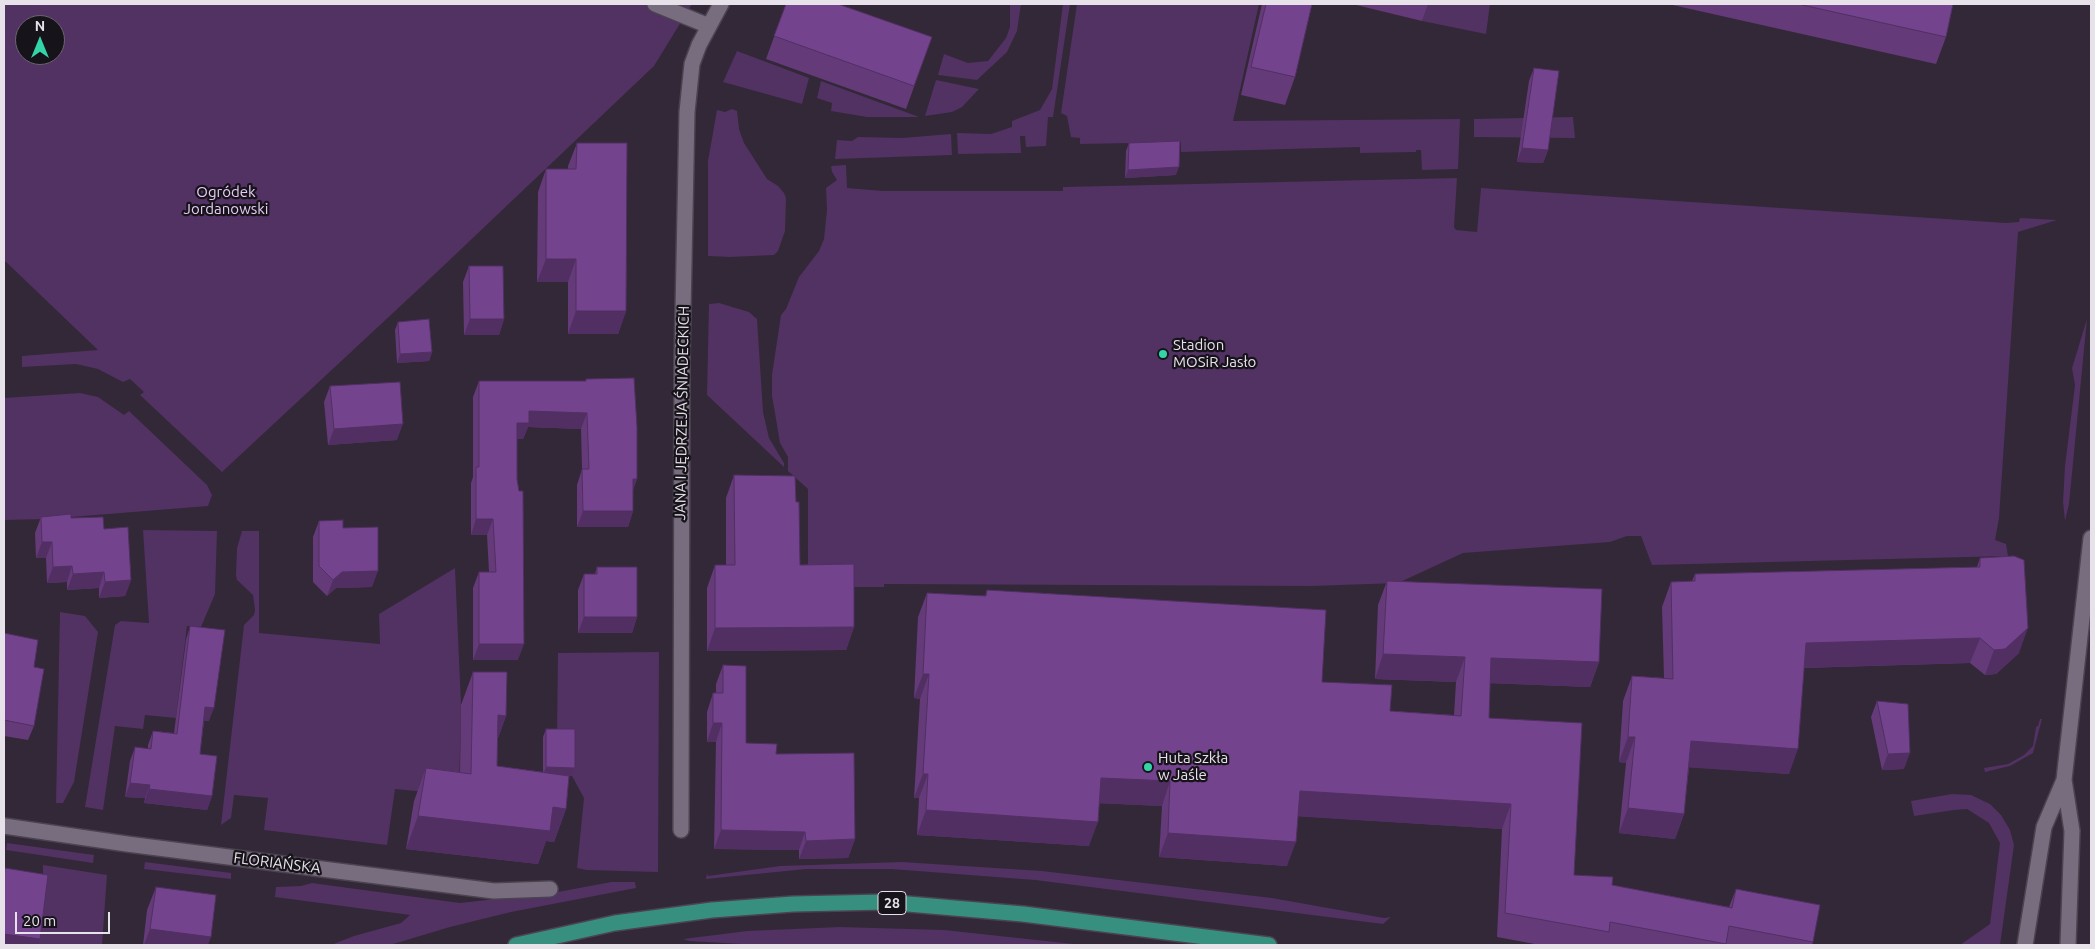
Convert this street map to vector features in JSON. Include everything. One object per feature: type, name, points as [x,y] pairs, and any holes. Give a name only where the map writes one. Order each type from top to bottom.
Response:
[{"type":"main road","name":"28","points":[[516,945],[615,923],[712,910],[793,904],[885,902],[1023,914],[1269,945]]},
{"type":"street","points":[[655,4],[709,26]]},
{"type":"street","name":"JANA I JĘDRZEJA ŚNIADECKICH","points":[[681,830],[682,362],[687,112],[692,64],[721,4]]},
{"type":"street","points":[[2068,945],[2072,831],[2064,780],[2091,538]]},
{"type":"street","points":[[2025,945],[2044,827],[2064,780]]},
{"type":"street","name":"FLORIAŃSKA","points":[[4,826],[127,844],[494,891],[550,889]]},
{"type":"green space","name":"Ogródek Jordanowski","points":[[4,4],[692,4],[654,66],[437,272],[222,472],[140,395],[144,392],[130,379],[123,382],[98,369],[76,364],[22,367],[22,356],[98,350],[4,260]]},
{"type":"green space","points":[[1010,4],[1021,4],[1017,31],[1007,52],[977,80],[938,75],[944,54],[968,63],[988,61],[1006,38],[1010,27]]},
{"type":"green space","points":[[1063,4],[1070,4],[1053,117],[1048,117],[1046,146],[1026,147],[1025,136],[1020,136],[1021,153],[958,154],[957,133],[991,134],[1012,127],[1012,121],[1040,110],[1052,89]]},
{"type":"green space","points":[[1077,4],[1259,4],[1233,121],[1460,119],[1458,169],[1422,170],[1421,150],[1416,150],[1416,152],[1360,153],[1360,147],[1181,152],[1181,142],[1080,144],[1080,138],[1071,137],[1067,116],[1061,113]]},
{"type":"green space","points":[[1426,4],[1490,4],[1486,34],[1422,21]]},
{"type":"green space","points":[[737,51],[809,78],[802,104],[723,82]]},
{"type":"green space","points":[[936,80],[979,89],[962,107],[952,112],[925,116]]},
{"type":"green space","points":[[821,81],[919,117],[867,117],[831,111],[832,103],[817,98]]},
{"type":"green space","points":[[732,109],[737,111],[739,129],[744,143],[767,179],[778,186],[786,198],[785,231],[778,251],[774,255],[708,256],[708,161],[717,110],[725,112]]},
{"type":"green space","points":[[1573,117],[1575,138],[1474,137],[1474,119]]},
{"type":"green space","points":[[951,134],[952,155],[835,159],[837,140],[852,141],[858,137],[902,138]]},
{"type":"green space","points":[[846,165],[847,188],[883,191],[1063,191],[1063,187],[1457,178],[1454,227],[1456,230],[1477,232],[1481,188],[2006,223],[2019,222],[2020,218],[2057,220],[2018,232],[1999,518],[1995,540],[2006,544],[2008,556],[1652,565],[1641,536],[1627,536],[1610,542],[1463,553],[1398,583],[1312,586],[884,584],[884,587],[808,587],[808,489],[788,471],[788,457],[780,443],[772,396],[772,375],[781,315],[786,309],[799,277],[819,251],[824,239],[827,210],[826,188],[837,180],[831,166]]},
{"type":"green space","points":[[719,303],[749,312],[757,319],[763,412],[769,438],[784,463],[784,467],[707,395],[709,304]]},
{"type":"green space","points":[[2087,319],[2069,504],[2065,521],[2063,502],[2065,466],[2075,385],[2072,368]]},
{"type":"green space","points":[[80,393],[98,397],[124,415],[129,411],[207,485],[212,495],[208,506],[46,519],[4,520],[4,398]]},
{"type":"green space","points":[[143,530],[217,531],[215,594],[201,627],[187,626],[176,718],[145,715],[143,729],[115,726],[103,810],[85,807],[115,625],[121,621],[149,623]]},
{"type":"green space","points":[[242,531],[259,531],[259,633],[380,644],[379,614],[455,568],[461,705],[459,795],[395,789],[387,845],[264,830],[268,798],[234,795],[231,818],[221,825],[244,625],[254,615],[255,610],[253,595],[237,580],[236,575],[237,548]]},
{"type":"green space","points":[[60,612],[85,616],[98,632],[74,782],[63,803],[56,803]]},
{"type":"green space","points":[[659,652],[658,872],[586,870],[577,868],[584,798],[572,776],[557,737],[558,653]]},
{"type":"green space","points":[[2040,719],[2042,719],[2033,753],[2010,766],[1985,772],[1984,768],[2008,764],[2024,755],[2033,746],[2036,727]]},
{"type":"green space","points":[[1952,794],[1971,795],[1990,804],[2001,815],[2010,830],[2014,845],[2000,945],[1960,945],[1990,924],[2000,843],[1989,823],[1967,809],[1914,816],[1911,801]]},
{"type":"green space","points":[[7,843],[94,855],[93,863],[6,850]]},
{"type":"green space","points":[[145,862],[231,873],[231,879],[144,869]]},
{"type":"green space","points":[[902,862],[1042,871],[1272,898],[1384,918],[1391,917],[1383,924],[1035,880],[891,869],[806,869],[706,879],[707,873],[708,876],[780,866]]},
{"type":"green space","points":[[43,865],[107,875],[102,945],[35,945],[43,891]]},
{"type":"green space","points":[[611,882],[635,882],[636,888],[511,912],[450,927],[390,945],[331,945],[354,936],[401,923],[410,915],[275,897],[276,887],[301,886],[312,883],[460,903],[558,892]]},
{"type":"green space","points":[[840,927],[944,930],[1083,945],[759,945],[689,941],[683,939],[747,931]]},
{"type":"building","points":[[786,4],[838,4],[932,37],[914,86],[774,36]]},
{"type":"building","points":[[1266,4],[1312,4],[1295,77],[1251,67]]},
{"type":"building","points":[[1798,4],[1953,4],[1946,37]]},
{"type":"building","points":[[1534,68],[1559,71],[1548,150],[1522,148]]},
{"type":"building","points":[[1180,141],[1179,167],[1128,170],[1129,143]]},
{"type":"building","points":[[577,143],[627,143],[626,311],[576,311],[576,259],[546,259],[546,169],[576,169]]},
{"type":"building","points":[[469,266],[503,266],[504,319],[470,319]]},
{"type":"building","points":[[429,319],[432,352],[400,354],[398,322]]},
{"type":"building","points":[[634,378],[637,427],[637,479],[633,479],[633,511],[583,511],[582,469],[589,469],[587,413],[529,411],[529,423],[517,423],[517,479],[519,491],[523,491],[524,644],[479,644],[479,572],[496,572],[493,519],[476,519],[476,467],[479,467],[479,381],[586,381],[586,379]]},
{"type":"building","points":[[400,382],[403,424],[334,429],[330,386]]},
{"type":"building","points":[[734,475],[795,476],[796,502],[799,502],[800,565],[854,564],[854,627],[715,628],[715,565],[735,565]]},
{"type":"building","points":[[71,514],[71,518],[103,517],[104,529],[128,527],[131,580],[105,582],[104,572],[73,574],[72,566],[53,567],[52,542],[42,542],[41,517]]},
{"type":"building","points":[[343,520],[343,528],[378,527],[378,571],[342,572],[333,580],[319,566],[319,521]]},
{"type":"building","points":[[2014,556],[2024,560],[2028,628],[2005,649],[1994,650],[1980,638],[1806,643],[1798,749],[1691,741],[1684,814],[1628,808],[1635,737],[1628,737],[1632,676],[1673,679],[1671,582],[1695,581],[1695,574],[1980,567],[1980,558]]},
{"type":"building","points":[[597,567],[637,567],[637,617],[584,617],[584,574],[597,574]]},
{"type":"building","points":[[1387,581],[1602,589],[1599,662],[1491,658],[1489,718],[1582,723],[1574,875],[1613,877],[1612,885],[1732,908],[1736,889],[1820,905],[1813,942],[1729,926],[1726,944],[1610,922],[1609,932],[1505,913],[1511,804],[1300,791],[1296,842],[1168,833],[1170,781],[1101,778],[1098,822],[926,810],[928,774],[923,774],[929,674],[923,674],[927,593],[986,596],[987,590],[1326,610],[1322,682],[1392,685],[1390,711],[1461,716],[1465,657],[1383,654]]},
{"type":"building","points":[[190,626],[225,630],[214,708],[205,707],[200,754],[217,756],[212,796],[149,789],[150,785],[130,783],[135,747],[151,749],[153,731],[177,734]]},
{"type":"building","points":[[4,633],[38,640],[34,667],[44,669],[34,726],[4,720]]},
{"type":"building","points":[[723,665],[746,666],[746,743],[777,744],[776,754],[854,753],[855,839],[806,841],[805,832],[721,830],[722,723],[713,723],[713,693],[723,693]]},
{"type":"building","points":[[473,672],[507,672],[506,716],[498,715],[497,766],[569,776],[566,809],[553,807],[550,831],[418,816],[426,768],[471,774]]},
{"type":"building","points":[[1877,701],[1908,704],[1910,753],[1888,754]]},
{"type":"building","points":[[546,729],[575,729],[575,768],[546,767]]},
{"type":"building","points":[[5,868],[48,875],[40,939],[4,934]]},
{"type":"building","points":[[156,887],[216,895],[211,937],[150,929]]},
{"type":"place","name":"Stadion MOSiR Jasło","points":[[1163,354]]},
{"type":"place","name":"Huta Szkła w Jaśle","points":[[1148,767]]}]
